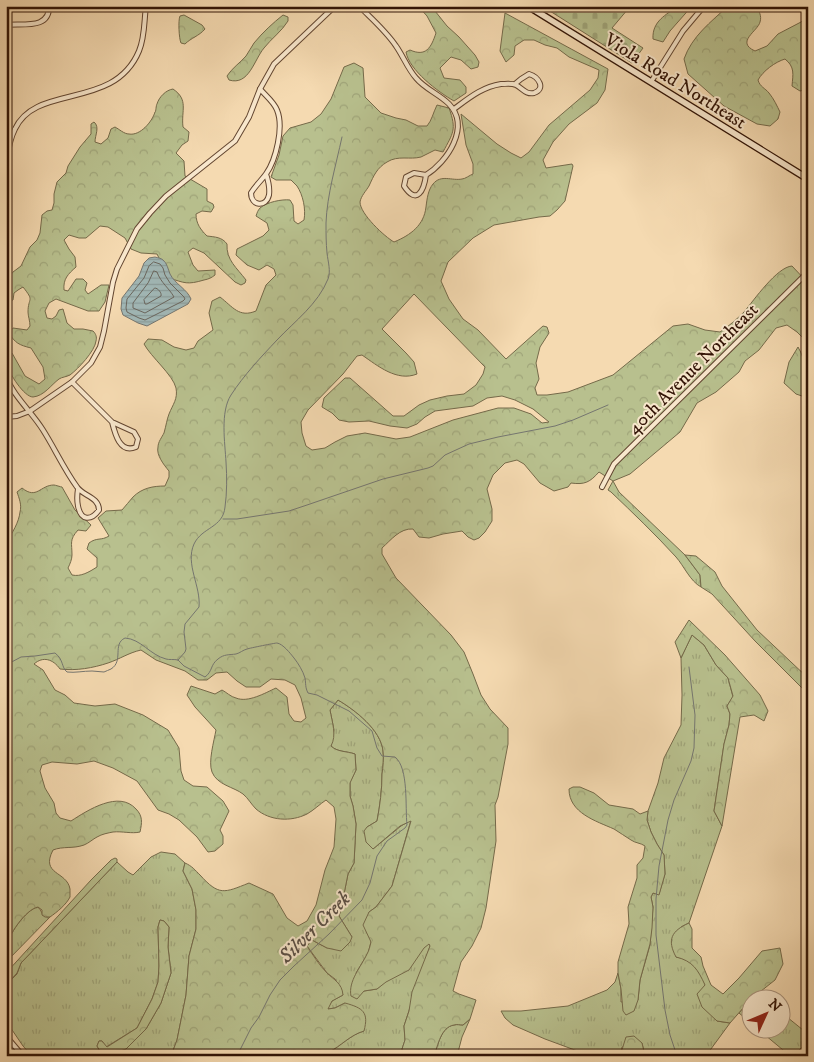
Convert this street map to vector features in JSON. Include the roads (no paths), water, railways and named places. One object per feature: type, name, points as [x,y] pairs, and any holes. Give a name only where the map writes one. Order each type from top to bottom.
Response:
[{"type":"main road","name":"Viola Road Northeast","points":[[528,6],[808,179]]},
{"type":"street","points":[[6,24],[38,23],[47,16],[49,6]]},
{"type":"street","points":[[6,417],[30,412],[72,382],[91,363],[100,347],[117,269],[137,230],[166,196],[235,141],[249,117],[260,89],[274,64],[335,6]]},
{"type":"street","points":[[359,6],[386,33],[396,46],[408,68],[423,86],[454,109],[458,126],[457,137],[452,147],[440,165],[426,175],[414,173],[406,177],[404,186],[410,194],[417,195],[424,188],[426,175]]},
{"type":"street","points":[[651,82],[683,31],[704,6]]},
{"type":"street","points":[[6,197],[8,152],[14,130],[22,118],[39,106],[91,92],[106,86],[122,75],[132,64],[140,50],[143,41],[146,8]]},
{"type":"street","points":[[454,109],[483,89],[493,85],[515,84],[530,93],[534,93],[540,88],[536,77],[529,74],[515,84]]},
{"type":"street","points":[[260,89],[273,102],[280,118],[281,130],[266,174],[251,193],[252,200],[257,204],[264,203],[269,197],[266,174]]},
{"type":"street","name":"40th Avenue Northeast","points":[[602,487],[614,464],[808,272]]},
{"type":"street","points":[[6,376],[7,382],[43,429],[78,489],[98,503],[99,510],[94,516],[86,518],[80,512],[77,498],[78,489]]},
{"type":"street","points":[[72,382],[112,422],[134,432],[138,439],[136,447],[129,449],[122,445],[115,434],[112,422]]},
{"type":"street","points":[[6,1036],[23,1056]]},
{"type":"water","points":[[155,257],[164,261],[172,278],[187,292],[191,299],[188,304],[147,326],[123,315],[121,309],[122,298],[139,276],[144,263],[149,258]]},
{"type":"waterway","points":[[178,660],[186,649],[185,624],[199,607],[198,591],[191,559],[194,544],[202,534],[220,519],[225,507],[227,479],[224,428],[225,410],[231,395],[253,366],[306,312],[324,288],[328,279],[327,212],[342,137]]},
{"type":"waterway","points":[[223,519],[237,519],[289,511],[383,479],[428,468],[445,455],[469,444],[555,426],[608,405]]},
{"type":"waterway","name":"Silver Creek","points":[[6,665],[21,657],[55,653],[60,658],[67,672],[104,672],[115,666],[119,644],[125,638],[136,641],[160,657],[178,660],[184,666],[205,677],[215,661],[222,656],[236,654],[249,648],[277,643],[282,645],[299,665],[305,678],[308,693],[317,695],[349,711],[372,731],[377,748],[382,756],[395,757],[399,762],[406,789],[407,825],[387,841],[377,856],[370,883],[362,900],[280,980],[251,1028],[237,1056]]},
{"type":"waterway","points":[[677,1056],[665,1010],[656,935],[656,899],[659,866],[668,820],[674,800],[691,761],[694,748],[695,715],[689,667]]}]
